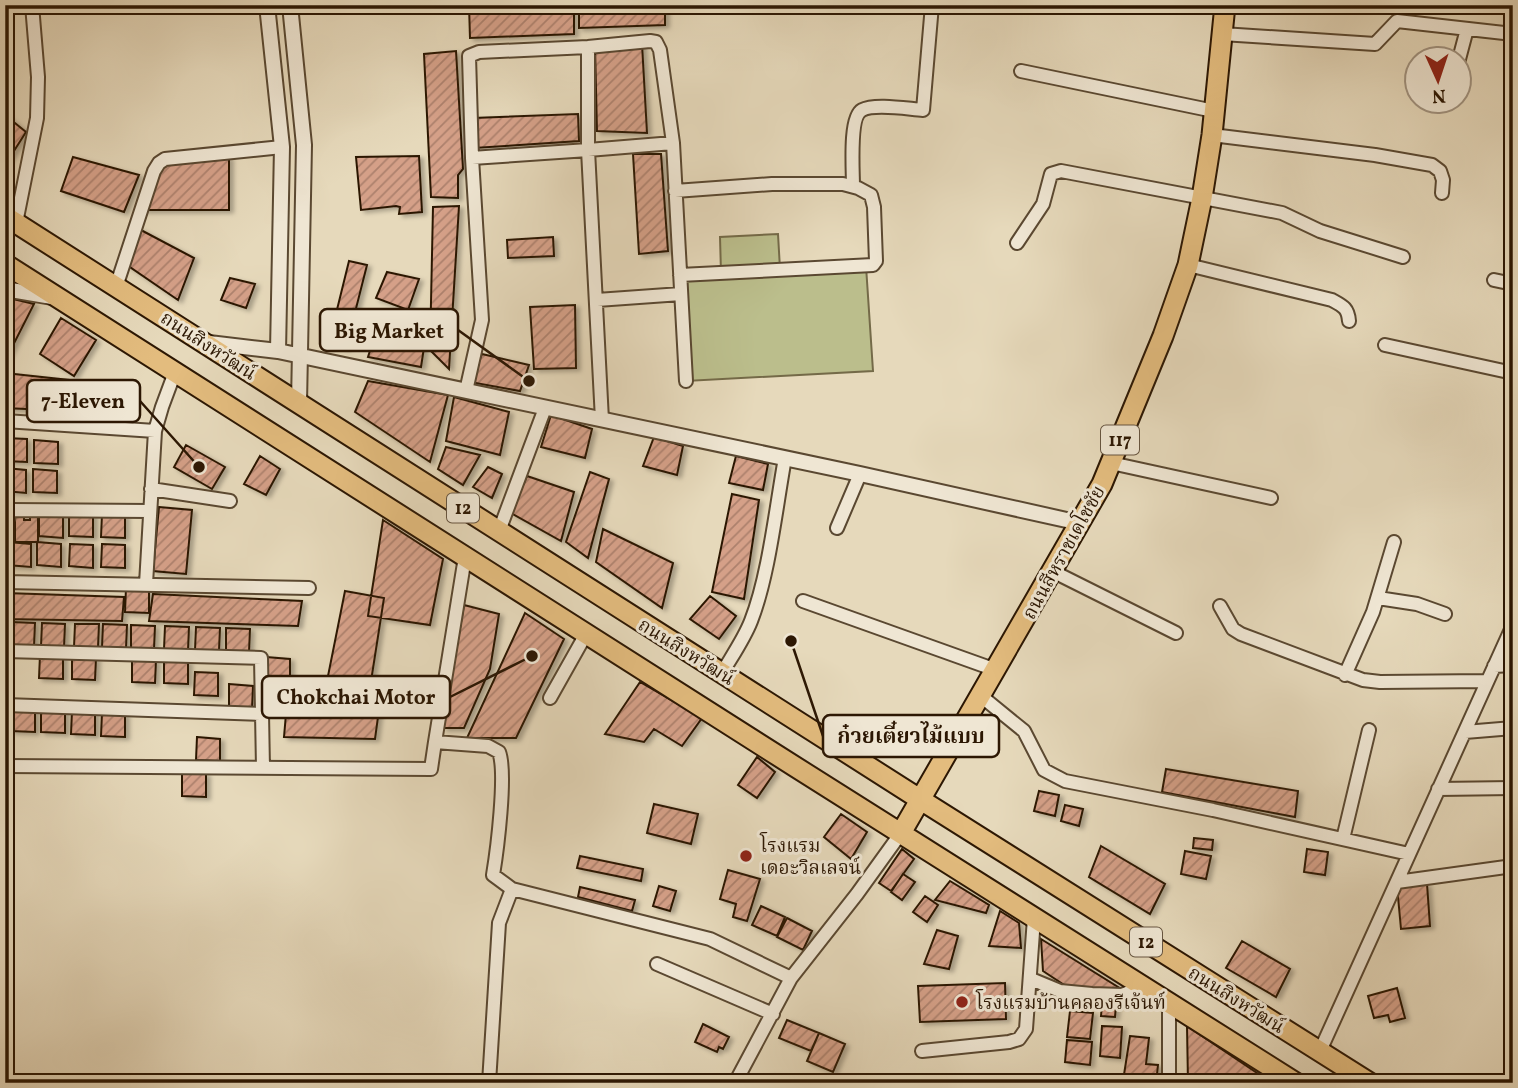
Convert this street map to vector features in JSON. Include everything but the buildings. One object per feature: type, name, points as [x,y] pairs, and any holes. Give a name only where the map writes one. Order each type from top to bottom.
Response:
[{"type":"main road","name":"ถนนสีหราชเดโชชัย","points":[[901,833],[1080,523],[1111,463],[1163,336],[1188,265],[1202,198],[1212,135],[1225,5]]},
{"type":"main road","name":"ถนนสิงหวัฒน์","points":[[11,219],[1370,1083]]},
{"type":"main road","name":"ถนนสิงหวัฒน์","points":[[5,264],[1296,1083]]},
{"type":"street","points":[[11,219],[37,118],[38,77],[32,5]]},
{"type":"street","points":[[267,5],[282,147],[278,351]]},
{"type":"street","points":[[290,5],[304,145],[299,403]]},
{"type":"street","points":[[853,186],[855,116],[869,107],[923,110],[932,5]]},
{"type":"street","points":[[1222,34],[1375,44],[1397,21],[1513,34]]},
{"type":"street","points":[[1462,46],[1467,29]]},
{"type":"street","points":[[466,391],[482,323],[468,64],[471,54],[650,41],[657,43],[660,50],[673,143],[686,381]]},
{"type":"street","points":[[588,47],[588,150],[602,420]]},
{"type":"street","points":[[1021,71],[1214,111]]},
{"type":"street","points":[[1212,135],[1375,155],[1432,165],[1440,171],[1443,180],[1442,193]]},
{"type":"street","points":[[472,158],[673,143]]},
{"type":"street","points":[[116,287],[154,172],[161,160],[282,147]]},
{"type":"street","points":[[1017,243],[1026,226],[1039,212],[1051,174],[1056,171],[1282,213],[1320,231],[1403,257]]},
{"type":"street","points":[[675,191],[772,184],[853,186],[873,199],[874,264],[680,275]]},
{"type":"street","points":[[1188,265],[1332,300],[1344,307],[1349,321]]},
{"type":"street","points":[[1494,280],[1513,284]]},
{"type":"street","points":[[5,289],[61,299]]},
{"type":"street","points":[[597,300],[681,294]]},
{"type":"street","points":[[207,343],[278,351],[1080,523]]},
{"type":"street","points":[[1385,345],[1513,373]]},
{"type":"street","points":[[146,584],[155,431],[175,372]]},
{"type":"street","points":[[499,531],[545,408]]},
{"type":"street","points":[[5,421],[155,431]]},
{"type":"street","points":[[722,673],[748,630],[753,616],[785,458]]},
{"type":"street","points":[[1111,463],[1271,498]]},
{"type":"street","points":[[837,528],[860,474]]},
{"type":"street","points":[[152,489],[230,501]]},
{"type":"street","points":[[150,510],[11,510],[7,521],[5,580],[309,588]]},
{"type":"street","points":[[1345,675],[1378,598],[1394,542]]},
{"type":"street","points":[[5,766],[431,769],[465,557]]},
{"type":"street","points":[[1052,571],[1176,633]]},
{"type":"street","points":[[1378,598],[1417,604],[1444,614]]},
{"type":"street","points":[[803,601],[996,670]]},
{"type":"street","points":[[1220,606],[1233,629],[1241,634],[1321,663],[1345,675],[1380,682],[1487,681]]},
{"type":"street","points":[[1320,1051],[1513,625]]},
{"type":"street","points":[[550,698],[586,634]]},
{"type":"street","points":[[5,651],[261,658],[262,768]]},
{"type":"street","points":[[1494,666],[1513,665]]},
{"type":"street","points":[[981,696],[1024,732],[1044,770],[1065,781],[1213,810],[1409,854]]},
{"type":"street","points":[[5,705],[260,714]]},
{"type":"street","points":[[1465,732],[1513,728]]},
{"type":"street","points":[[1343,839],[1369,730]]},
{"type":"street","points":[[435,742],[488,746],[499,752],[502,763],[493,876],[512,889],[710,939],[791,978]]},
{"type":"street","points":[[1438,789],[1513,788]]},
{"type":"street","points":[[735,1083],[791,978],[901,833]]},
{"type":"street","points":[[1397,882],[1513,866]]},
{"type":"street","points":[[489,1083],[499,923],[512,889]]},
{"type":"street","points":[[922,1051],[1019,1039],[1026,1029],[1034,918]]},
{"type":"street","points":[[657,964],[773,1014]]},
{"type":"street","points":[[1031,979],[1060,991],[1092,994],[1122,995],[1143,986]]},
{"type":"street","points":[[1169,1003],[1169,1083]]},
{"type":"green space","points":[[778,234],[780,269],[866,266],[873,371],[686,381],[680,275],[721,273],[720,237]]},
{"type":"place","name":"Big Market","points":[[529,381]]},
{"type":"place","name":"7-Eleven","points":[[199,467]]},
{"type":"place","name":"ก๋วยเตี๋ยวไม้แบบ","points":[[791,641]]},
{"type":"place","name":"Chokchai Motor","points":[[532,656]]},
{"type":"place","name":"โรงแรม เดอะวิลเลจน์","points":[[746,856]]},
{"type":"place","name":"โรงแรมบ้านคลองรีเจ้นท์","points":[[962,1002]]}]
